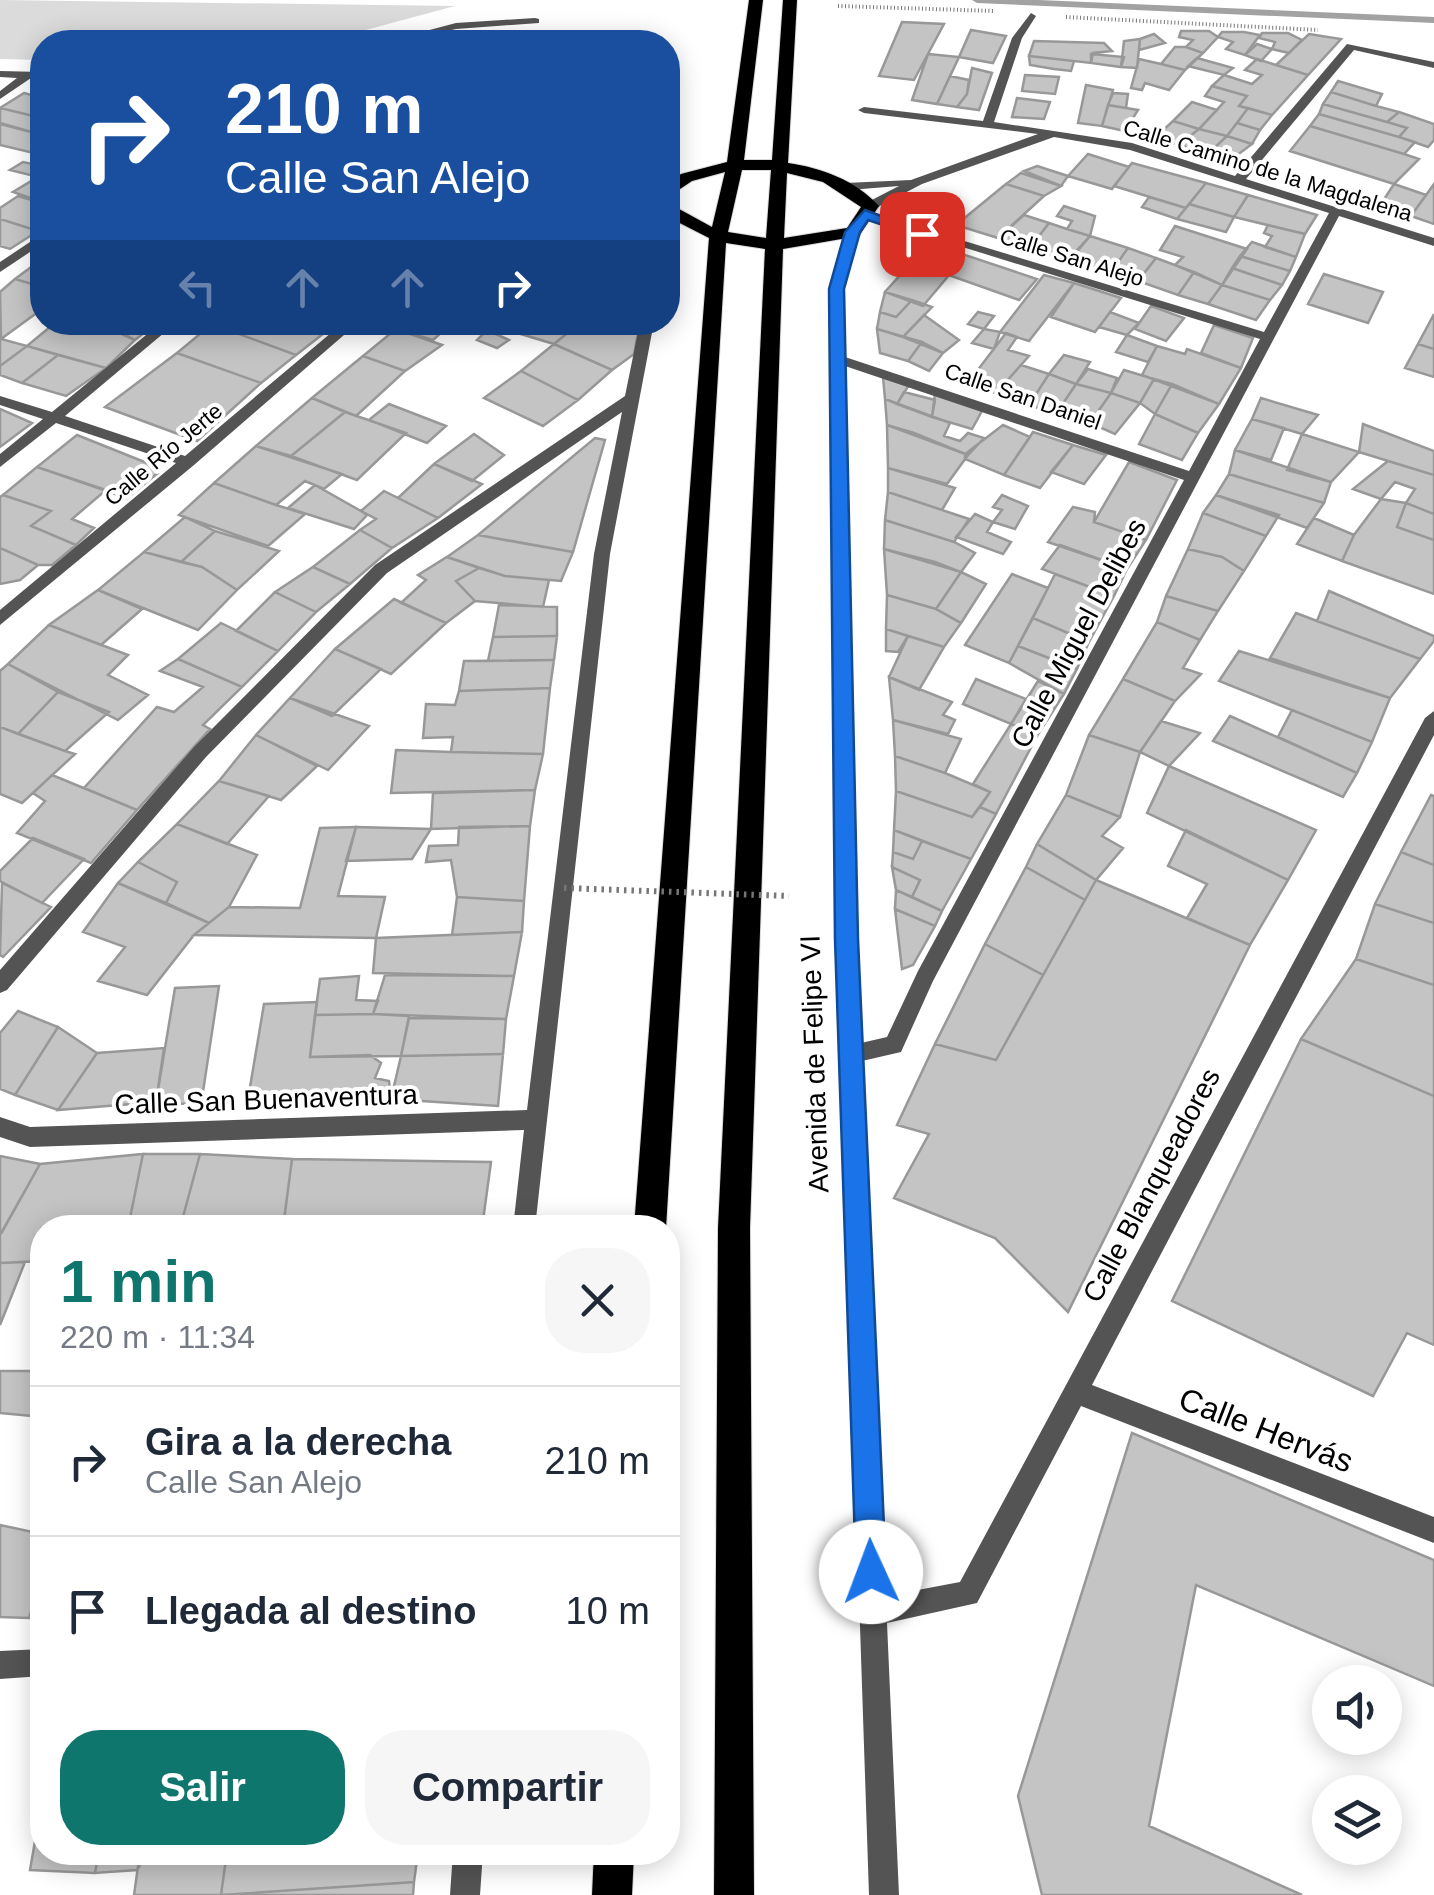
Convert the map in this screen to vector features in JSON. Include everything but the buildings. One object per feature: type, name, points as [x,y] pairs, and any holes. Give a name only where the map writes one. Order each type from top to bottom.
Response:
[{"type":"highway","points":[[651,1215],[718,238],[735,164],[756,0]]},
{"type":"highway","points":[[734,1895],[734,1228],[775,247],[790,0]]},
{"type":"highway","points":[[680,180],[735,164],[780,167],[858,191],[862,218],[775,247],[718,238],[680,219]]},
{"type":"highway","points":[[612,1895],[613,1865]]},
{"type":"street","points":[[987,125],[1017,38],[1032,16]]},
{"type":"street","points":[[439,30],[535,21]]},
{"type":"street","points":[[1238,180],[1351,46],[1434,66]]},
{"type":"street","points":[[0,74],[28,75]]},
{"type":"street","points":[[0,96],[28,75]]},
{"type":"street","points":[[864,110],[1053,134]]},
{"type":"street","name":"Calle Camino de la Magdalena","points":[[849,186],[918,180],[1053,134],[1132,147],[1434,242]]},
{"type":"street","name":"Calle Camino de la Magdalena","points":[[862,218],[918,180]]},
{"type":"street","name":"Calle Miguel Delibes","points":[[852,1054],[894,1045],[934,960],[1336,211]]},
{"type":"street","name":"Calle San Alejo","points":[[862,218],[1268,337]]},
{"type":"street","name":"Avenida de Felipe VI","points":[[862,218],[837,289],[852,1054],[884,1895]]},
{"type":"street","points":[[0,268],[30,247]]},
{"type":"street","points":[[0,462],[155,335]]},
{"type":"street","name":"Calle Río Jerte","points":[[0,618],[338,335]]},
{"type":"street","points":[[525,1215],[602,554],[645,335]]},
{"type":"street","name":"Calle San Daniel","points":[[838,360],[893,374],[1193,478]]},
{"type":"street","points":[[0,984],[200,752],[381,569],[631,399]]},
{"type":"street","points":[[0,400],[190,462]]},
{"type":"street","name":"Calle Blanqueadores","points":[[873,1612],[968,1594],[1434,718]]},
{"type":"street","name":"Calle San Buenaventura","points":[[0,1127],[30,1137],[535,1120]]},
{"type":"street","name":"Calle Hervás","points":[[1075,1391],[1434,1530]]},
{"type":"street","points":[[0,1665],[30,1664]]},
{"type":"street","points":[[465,1895],[467,1865]]},
{"type":"path","points":[[838,6],[1318,30]]},
{"type":"path","points":[[564,888],[790,896]]},
{"type":"shaded area","points":[[0,0],[455,6],[366,30],[30,30],[30,60],[0,59]]},
{"type":"waterway","points":[[977,0],[1434,20]]},
{"type":"route","points":[[871,1572],[847,939],[837,289],[852,232],[865,215],[922,234]]}]
